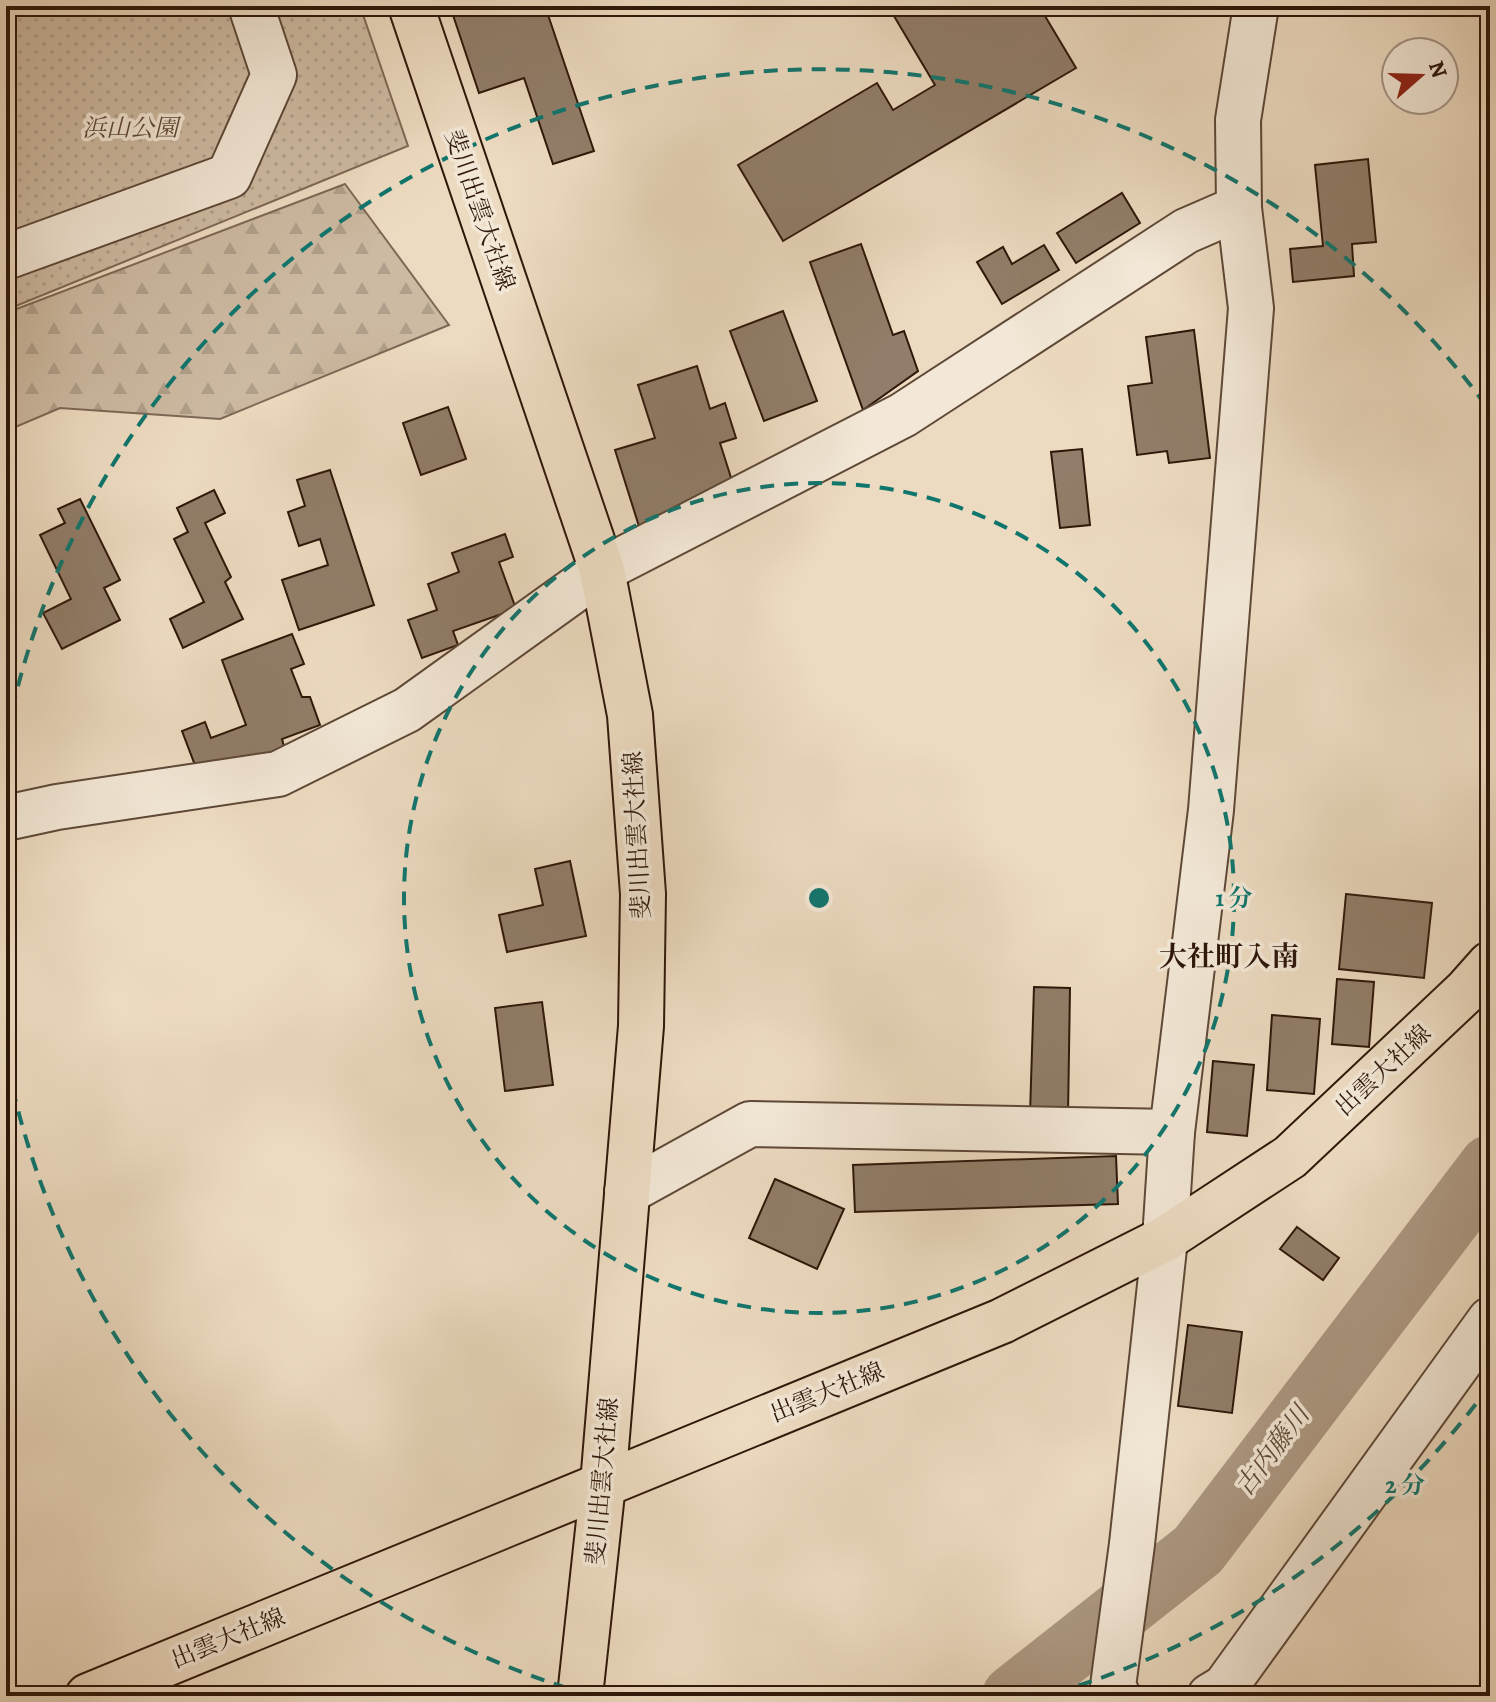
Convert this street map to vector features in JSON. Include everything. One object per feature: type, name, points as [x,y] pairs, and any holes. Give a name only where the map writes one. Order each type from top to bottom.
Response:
[{"type":"main road","name":"斐川出雲大社線","points":[[411,6],[602,570],[630,715],[643,894],[641,1026],[603,1484],[580,1696]]},
{"type":"main road","name":"出雲大社線","points":[[88,1696],[1002,1321],[1165,1239],[1290,1157],[1466,991],[1490,964]]},
{"type":"street","points":[[6,257],[229,176],[274,75],[251,6]]},
{"type":"street","points":[[1118,1696],[1113,1686],[1165,1239],[1172,1132],[1211,810],[1251,308],[1239,208],[1238,120],[1256,6]]},
{"type":"street","points":[[6,818],[57,807],[278,774],[407,710],[602,570],[903,415],[1186,231],[1239,208]]},
{"type":"street","points":[[627,1192],[750,1124],[1172,1132]]},
{"type":"street","points":[[1210,1696],[1225,1687],[1490,1320]]},
{"type":"green space","name":"浜山公園","points":[[6,6],[360,6],[408,146],[6,310]]},
{"type":"green space","points":[[345,184],[449,325],[220,419],[60,408],[6,431],[6,313]]},
{"type":"building","points":[[450,6],[545,6],[594,151],[553,164],[524,78],[479,93]]},
{"type":"building","points":[[888,6],[1039,6],[1076,68],[783,241],[738,165],[877,83],[893,110],[935,85]]},
{"type":"building","points":[[1368,159],[1376,242],[1352,244],[1354,276],[1293,282],[1290,249],[1323,246],[1315,165]]},
{"type":"building","points":[[1122,193],[1140,223],[1076,263],[1057,233]]},
{"type":"building","points":[[861,244],[893,335],[904,331],[918,371],[863,410],[810,262]]},
{"type":"building","points":[[1044,245],[1059,270],[1002,304],[977,262],[1003,247],[1012,264]]},
{"type":"building","points":[[783,311],[817,401],[764,421],[730,331]]},
{"type":"building","points":[[1194,330],[1210,458],[1169,463],[1167,451],[1137,455],[1128,386],[1152,383],[1146,337]]},
{"type":"building","points":[[697,366],[710,409],[725,403],[736,438],[720,443],[734,487],[643,539],[615,450],[655,438],[638,385]]},
{"type":"building","points":[[448,407],[466,459],[421,475],[403,423]]},
{"type":"building","points":[[1082,449],[1090,525],[1060,528],[1051,452]]},
{"type":"building","points":[[330,470],[374,605],[299,630],[282,580],[328,565],[320,539],[299,546],[288,512],[305,506],[297,480]]},
{"type":"building","points":[[214,490],[225,513],[205,523],[231,577],[225,582],[243,619],[183,648],[170,619],[204,602],[174,539],[188,532],[177,508]]},
{"type":"building","points":[[80,499],[120,580],[104,588],[120,620],[62,649],[43,613],[71,599],[40,535],[65,523],[58,509]]},
{"type":"building","points":[[505,534],[513,557],[499,562],[516,609],[453,631],[458,645],[422,658],[408,620],[437,610],[428,584],[459,572],[452,553]]},
{"type":"building","points":[[292,634],[304,664],[291,669],[302,697],[310,697],[320,725],[282,739],[285,750],[201,781],[182,731],[205,722],[211,738],[246,725],[222,660]]},
{"type":"building","points":[[570,861],[586,936],[507,952],[499,915],[543,905],[535,869]]},
{"type":"building","points":[[1346,894],[1432,903],[1424,978],[1339,969]]},
{"type":"building","points":[[1337,979],[1374,982],[1369,1047],[1332,1044]]},
{"type":"building","points":[[1034,987],[1070,988],[1068,1115],[1030,1114]]},
{"type":"building","points":[[542,1002],[553,1085],[505,1091],[495,1008]]},
{"type":"building","points":[[1272,1015],[1320,1019],[1314,1094],[1267,1090]]},
{"type":"building","points":[[1213,1061],[1254,1065],[1247,1136],[1207,1132]]},
{"type":"building","points":[[1116,1156],[1118,1204],[855,1212],[853,1165]]},
{"type":"building","points":[[775,1179],[844,1209],[817,1269],[749,1238]]},
{"type":"building","points":[[1297,1227],[1339,1258],[1323,1280],[1280,1249]]},
{"type":"building","points":[[1188,1325],[1242,1332],[1232,1413],[1178,1406]]},
{"type":"waterway","name":"古内藤川","points":[[1013,1696],[1198,1550],[1490,1166]]},
{"type":"district","name":"大社町入南","points":[[1229,957]]}]
